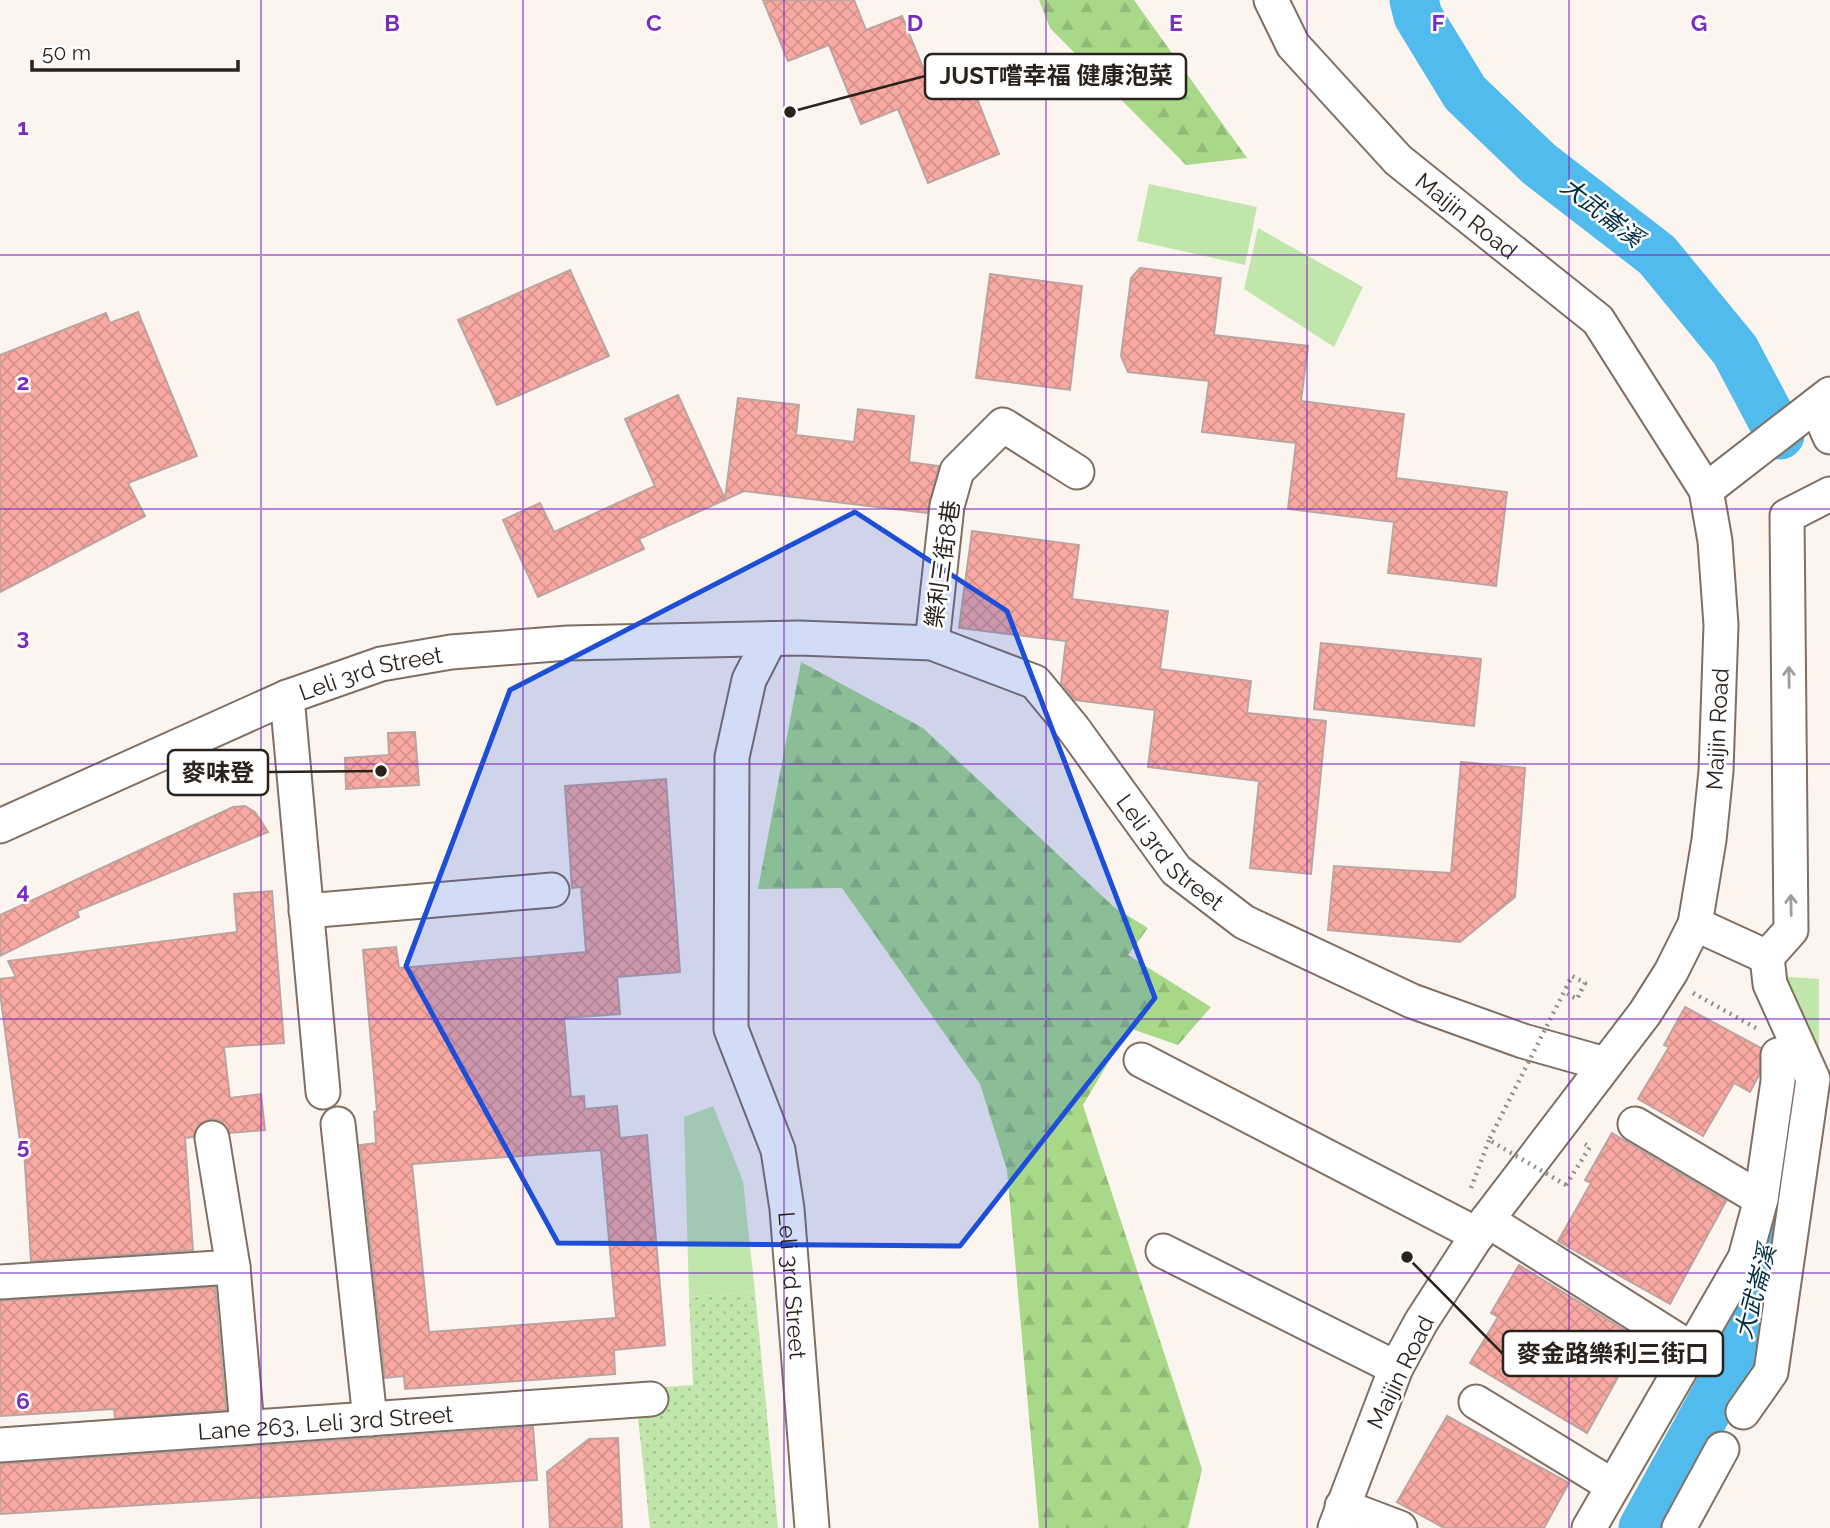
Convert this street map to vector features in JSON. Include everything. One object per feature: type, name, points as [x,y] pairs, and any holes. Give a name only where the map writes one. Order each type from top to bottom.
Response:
[{"type":"street","name":"Maijin Road","points":[[1271,0],[1293,44],[1398,160],[1598,320],[1718,481],[1715,541],[1721,625],[1716,771],[1709,840],[1695,923],[1664,982],[1605,1064],[1478,1217],[1396,1368],[1339,1517]]},
{"type":"street","points":[[1718,481],[1816,405],[1830,437]]},
{"type":"street","name":"樂利三街8巷","points":[[932,643],[947,506],[957,471],[1003,425],[1077,472]]},
{"type":"street","points":[[1743,1412],[1771,1372],[1813,1079],[1770,984],[1768,957],[1791,930],[1787,516],[1830,494]]},
{"type":"street","name":"Leli 3rd Street","points":[[769,639],[749,680],[732,757],[731,1029],[778,1150],[782,1173],[812,1528]]},
{"type":"street","name":"Leli 3rd Street","points":[[0,826],[287,697],[381,664],[451,652],[568,643],[769,639],[932,643],[1035,682],[1073,728],[1176,870],[1244,922],[1412,1001],[1523,1041],[1605,1064]]},
{"type":"street","points":[[287,697],[323,1092]]},
{"type":"street","points":[[306,911],[552,890]]},
{"type":"street","points":[[1695,923],[1768,957]]},
{"type":"street","points":[[1589,1528],[1745,1258],[1761,1199],[1778,1081],[1778,1055]]},
{"type":"street","points":[[1141,1060],[1478,1217],[1693,1350]]},
{"type":"street","points":[[338,1124],[370,1419]]},
{"type":"street","points":[[1635,1124],[1761,1199]]},
{"type":"street","points":[[212,1138],[233,1266],[247,1426]]},
{"type":"street","points":[[1163,1251],[1396,1368]]},
{"type":"street","points":[[0,1282],[233,1266]]},
{"type":"street","name":"Lane 263, Leli 3rd Street","points":[[0,1444],[651,1399]]},
{"type":"street","points":[[1476,1402],[1613,1486]]},
{"type":"street","points":[[1679,1528],[1722,1448]]},
{"type":"street","points":[[1339,1517],[1400,1528]]},
{"type":"path","points":[[1478,1217],[1489,1140],[1572,976],[1585,983],[1577,999],[1567,994]]},
{"type":"path","points":[[1689,991],[1774,1038],[1778,1055]]},
{"type":"path","points":[[1489,1140],[1566,1185],[1590,1147],[1585,1144]]},
{"type":"highlighted area","points":[[855,512],[1007,611],[1155,998],[960,1246],[558,1243],[406,966],[510,690]]},
{"type":"green space","points":[[1039,0],[1134,0],[1247,158],[1186,165],[1050,28]]},
{"type":"green space","points":[[1149,184],[1257,207],[1245,265],[1137,241]]},
{"type":"green space","points":[[1258,228],[1363,287],[1334,347],[1244,289]]},
{"type":"green space","points":[[801,662],[923,728],[1115,908],[1148,928],[1128,955],[1211,1007],[1178,1045],[1129,1028],[1083,1105],[1202,1469],[1188,1528],[1039,1528],[1007,1170],[980,1084],[842,888],[758,889]]},
{"type":"green space","points":[[1775,976],[1819,979],[1819,1062]]},
{"type":"green space","points":[[713,1106],[743,1181],[755,1292],[689,1297],[684,1117]]},
{"type":"green space","points":[[755,1292],[778,1528],[650,1528],[636,1400],[650,1388],[693,1385],[689,1297]]},
{"type":"building","points":[[763,0],[854,0],[866,30],[902,16],[934,95],[970,81],[999,154],[928,183],[898,109],[861,124],[829,45],[788,61]]},
{"type":"building","points":[[1140,268],[1221,278],[1214,335],[1308,346],[1301,401],[1404,414],[1396,478],[1507,492],[1496,586],[1388,573],[1394,522],[1288,509],[1296,443],[1202,432],[1209,381],[1128,372],[1121,356],[1131,278]]},
{"type":"building","points":[[570,270],[609,356],[497,405],[458,320]]},
{"type":"building","points":[[990,274],[1082,286],[1070,390],[976,378]]},
{"type":"building","points":[[138,312],[197,456],[128,483],[145,516],[0,592],[0,355],[106,313],[110,323]]},
{"type":"building","points":[[678,395],[725,499],[738,398],[799,405],[796,435],[854,442],[858,409],[914,416],[909,462],[939,466],[927,513],[744,491],[639,539],[644,549],[538,597],[503,520],[540,503],[554,532],[655,486],[625,419]]},
{"type":"building","points":[[972,531],[1079,545],[1072,599],[1168,611],[1160,669],[1251,681],[1247,713],[1326,721],[1311,874],[1250,868],[1259,781],[1148,767],[1155,710],[1075,700],[1061,683],[1066,641],[959,628]]},
{"type":"building","points":[[1321,643],[1481,659],[1474,726],[1314,709]]},
{"type":"building","points":[[415,732],[419,785],[346,789],[345,758],[389,755],[388,733]]},
{"type":"building","points":[[1461,762],[1525,768],[1515,897],[1460,942],[1328,930],[1334,866],[1451,873]]},
{"type":"building","points":[[666,779],[680,972],[617,977],[620,1014],[564,1018],[571,1097],[584,1096],[585,1109],[617,1106],[620,1138],[647,1135],[665,1345],[614,1350],[615,1374],[405,1389],[404,1376],[385,1378],[360,1145],[376,1143],[374,1112],[377,1111],[363,950],[396,947],[399,968],[586,952],[581,887],[572,888],[565,786]],"holes":[[[601,1150],[616,1318],[429,1332],[412,1164]]]},
{"type":"building","points":[[245,806],[255,812],[268,832],[77,911],[79,917],[0,956],[0,915],[233,807]]},
{"type":"building","points":[[272,891],[284,1043],[224,1047],[230,1098],[261,1094],[265,1130],[230,1133],[219,1120],[210,1119],[199,1124],[193,1137],[185,1138],[193,1250],[31,1261],[24,1149],[21,1149],[0,993],[0,979],[16,977],[8,961],[237,932],[234,894]]},
{"type":"building","points":[[1685,1007],[1761,1048],[1759,1075],[1750,1092],[1734,1083],[1703,1136],[1638,1099],[1669,1047],[1664,1045]]},
{"type":"building","points":[[1612,1133],[1726,1201],[1670,1304],[1558,1241],[1591,1183],[1585,1180]]},
{"type":"building","points":[[1519,1265],[1639,1339],[1587,1433],[1470,1363],[1498,1317],[1491,1313]]},
{"type":"building","points":[[215,1287],[226,1410],[115,1418],[114,1409],[0,1416],[0,1301]]},
{"type":"building","points":[[1447,1416],[1569,1483],[1544,1528],[1444,1528],[1397,1502]]},
{"type":"building","points":[[533,1427],[537,1480],[0,1514],[0,1464]]},
{"type":"building","points":[[618,1438],[622,1528],[550,1528],[547,1472],[589,1439]]},
{"type":"waterway","name":"大武崙溪","points":[[1414,0],[1418,16],[1465,93],[1539,164],[1657,255],[1735,350],[1780,435]]},
{"type":"waterway","name":"大武崙溪","points":[[1643,1528],[1743,1345],[1779,1199],[1791,1091]]},
{"type":"place","name":"JUST嚐幸福 健康泡菜","points":[[790,112]]},
{"type":"place","name":"麥味登","points":[[381,771]]},
{"type":"place","name":"麥金路樂利三街口","points":[[1407,1257]]}]
